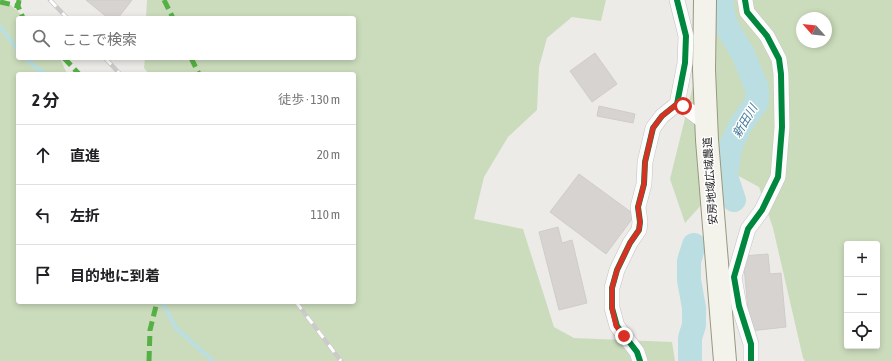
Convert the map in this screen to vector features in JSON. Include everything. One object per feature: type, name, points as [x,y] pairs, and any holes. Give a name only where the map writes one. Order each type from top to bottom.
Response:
[{"type":"street","points":[[640,361],[637,352],[616,326],[612,308],[612,288],[617,270],[630,243],[639,230],[640,222],[638,207],[644,184],[645,162],[653,128],[662,116],[677,104],[685,63],[686,36],[682,15],[677,0]]},
{"type":"street","name":"安房地域広域農道","points":[[705,0],[704,70],[706,123],[724,361]]},
{"type":"street","points":[[745,0],[747,12],[767,36],[779,59],[781,74],[782,127],[778,177],[762,210],[748,229],[734,277],[739,306],[751,344],[751,361]]},
{"type":"street","points":[[677,104],[683,106],[706,123]]},
{"type":"green space","points":[[0,0],[5,0],[23,16],[16,16],[16,60],[61,60],[66,72],[16,72],[16,304],[356,304],[356,72],[147,72],[144,68],[145,60],[356,60],[356,16],[146,16],[147,0],[606,0],[601,21],[572,17],[547,38],[539,67],[537,110],[508,137],[484,177],[474,219],[523,229],[554,327],[574,338],[672,342],[675,361],[0,361]]},
{"type":"green space","points":[[716,0],[892,0],[892,361],[805,361],[803,358],[773,228],[759,187],[731,172],[685,223],[670,179],[709,21]]},
{"type":"building","points":[[86,0],[132,0],[120,16],[106,16]]},
{"type":"building","points":[[595,53],[617,84],[592,102],[570,71]]},
{"type":"building","points":[[599,106],[635,114],[633,123],[597,116]]},
{"type":"building","points":[[579,174],[635,215],[606,254],[550,212]]},
{"type":"building","points":[[558,227],[562,243],[572,240],[587,303],[559,310],[539,232]]},
{"type":"building","points":[[768,254],[770,274],[781,273],[786,327],[750,331],[743,256]]},
{"type":"waterway","name":"新田川","points":[[722,0],[722,10],[727,27],[743,54],[757,88],[757,102],[740,126],[730,148],[726,176],[734,200]]},
{"type":"waterway","points":[[0,26],[16,47]]},
{"type":"waterway","points":[[28,60],[43,72]]},
{"type":"waterway","name":"新田川","points":[[690,361],[690,338],[694,325],[694,308],[689,280],[689,261],[694,245]]},
{"type":"waterway","points":[[163,304],[176,328],[213,361]]},
{"type":"railway","points":[[50,0],[65,16]]},
{"type":"railway","points":[[107,60],[118,72]]},
{"type":"railway","points":[[298,304],[341,361]]},
{"type":"marked path","points":[[19,0],[18,6],[22,16]]},
{"type":"marked path","points":[[164,0],[172,16]]},
{"type":"marked path","points":[[0,2],[18,6]]},
{"type":"marked path","points":[[66,60],[77,72]]},
{"type":"marked path","points":[[192,60],[198,72]]},
{"type":"marked path","points":[[149,361],[150,330],[156,304]]},
{"type":"cycle path","points":[[640,361],[637,352],[617,326],[612,308],[612,288],[617,270],[630,243],[639,230],[640,222],[638,207],[644,184],[645,162],[653,128],[662,116],[677,104],[685,63],[686,36],[677,0]]},
{"type":"cycle path","points":[[745,0],[747,12],[767,36],[779,59],[781,74],[782,127],[778,177],[762,210],[748,229],[734,277],[739,306],[751,344],[751,361]]},
{"type":"route","points":[[624,336],[616,326],[612,308],[612,288],[617,270],[630,243],[639,230],[640,222],[638,207],[644,184],[645,162],[653,128],[662,116],[677,104],[683,106]]}]
